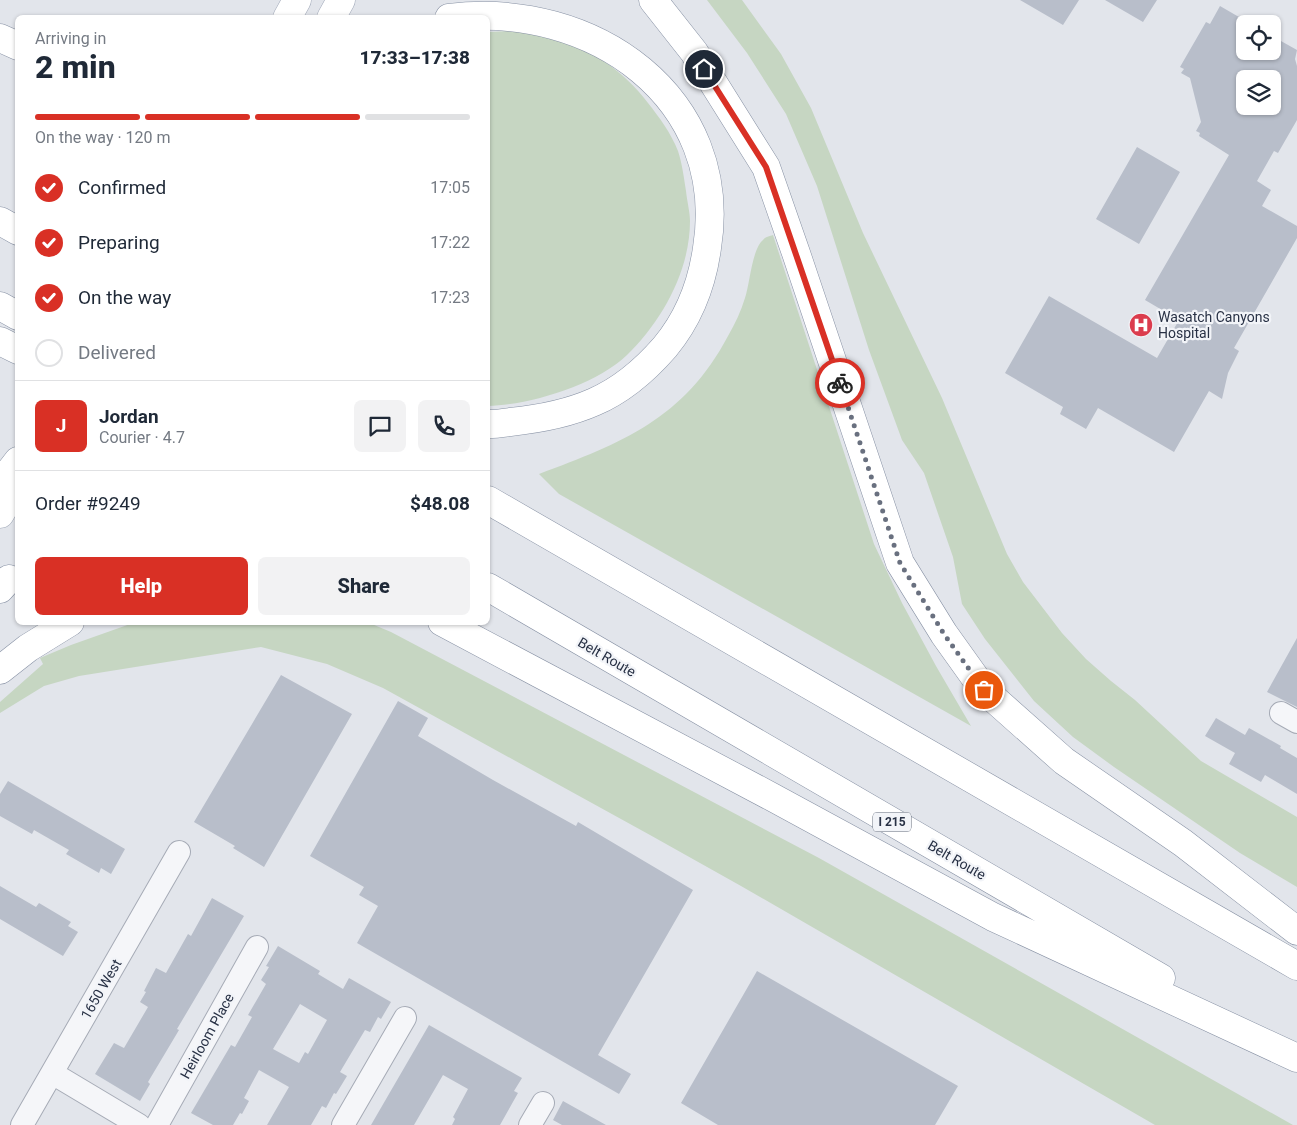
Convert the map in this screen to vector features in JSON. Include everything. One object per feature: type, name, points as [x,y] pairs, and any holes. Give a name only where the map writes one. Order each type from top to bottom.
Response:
[{"type":"main road","points":[[289,15],[297,0]]},
{"type":"main road","points":[[333,15],[341,0]]},
{"type":"main road","points":[[653,0],[694,52],[766,167],[900,563],[944,634],[984,690],[1064,761],[1183,843],[1297,931]]},
{"type":"main road","points":[[459,15],[490,10],[545,14],[571,21],[597,32],[617,43],[639,59],[671,94],[684,114],[702,161],[708,188],[710,213],[705,265],[697,292],[685,317],[654,360],[609,396],[582,408],[549,417],[490,424]]},
{"type":"main road","points":[[0,38],[15,45]]},
{"type":"main road","points":[[0,219],[15,223]]},
{"type":"main road","points":[[0,219],[15,229]]},
{"type":"main road","points":[[0,306],[15,314]]},
{"type":"main road","points":[[0,484],[15,465]]},
{"type":"main road","points":[[0,514],[15,489]]},
{"type":"main road","points":[[490,501],[1297,966]]},
{"type":"main road","name":"Belt Route","points":[[490,589],[1297,1058]]},
{"type":"main road","points":[[0,670],[28,648],[65,625]]},
{"type":"main road","points":[[448,625],[993,917],[1297,1058]]},
{"type":"street","name":"1650 West","points":[[22,1125],[179,852]]},
{"type":"street","name":"Heirloom Place","points":[[157,1125],[257,948]]},
{"type":"street","points":[[343,1125],[404,1018]]},
{"type":"street","points":[[52,1073],[139,1125]]},
{"type":"street","points":[[530,1125],[543,1102]]},
{"type":"green space","points":[[707,0],[742,0],[781,54],[811,108],[863,233],[942,398],[1007,554],[1023,582],[1062,633],[1086,659],[1135,700],[1201,761],[1297,817],[1297,887],[1240,853],[1073,737],[1034,701],[985,639],[962,604],[953,557],[924,473],[902,440],[869,350],[817,186],[786,114],[747,53]]},
{"type":"green space","points":[[512,31],[541,34],[564,40],[604,61],[628,80],[664,125],[678,151],[684,176],[690,221],[689,240],[685,258],[672,294],[652,327],[627,355],[614,366],[598,375],[562,391],[523,402],[490,406],[490,32]]},
{"type":"green space","points":[[773,235],[874,544],[902,603],[971,726],[559,494],[539,474],[624,439],[671,408],[692,388],[711,364],[740,313],[759,244],[764,239]]},
{"type":"green space","points":[[127,625],[374,625],[391,632],[819,858],[1293,1125],[1155,1125],[650,835],[383,688],[327,664],[261,647],[79,676],[44,686],[0,713],[0,702],[43,664],[40,658]]},
{"type":"building","points":[[1020,0],[1079,0],[1063,25]]},
{"type":"building","points":[[1105,0],[1157,0],[1143,22]]},
{"type":"building","points":[[1220,6],[1236,15],[1236,60],[1281,60],[1281,41],[1297,50],[1295,59],[1297,66],[1297,120],[1278,153],[1274,151],[1257,181],[1271,190],[1262,206],[1297,226],[1297,238],[1234,348],[1239,351],[1228,373],[1222,399],[1209,391],[1174,452],[1098,408],[1086,429],[1060,414],[1063,407],[1005,373],[1049,296],[1157,358],[1179,320],[1145,300],[1229,155],[1199,136],[1200,133],[1196,131],[1201,122],[1190,78],[1181,73],[1184,69],[1180,67],[1206,22],[1210,24]]},
{"type":"building","points":[[1137,147],[1180,172],[1139,244],[1096,219]]},
{"type":"building","points":[[1297,638],[1297,707],[1267,692]]},
{"type":"building","points":[[281,675],[352,714],[264,867],[233,848],[235,846],[194,822]]},
{"type":"building","points":[[398,701],[428,718],[418,736],[576,826],[578,822],[693,890],[598,1055],[631,1074],[619,1094],[357,943],[378,906],[359,895],[364,887],[310,856]]},
{"type":"building","points":[[1216,718],[1245,735],[1249,728],[1281,746],[1280,748],[1297,758],[1297,794],[1265,775],[1261,782],[1229,764],[1235,753],[1205,736]]},
{"type":"building","points":[[8,781],[125,849],[111,874],[101,868],[99,873],[66,854],[69,850],[34,830],[32,834],[0,816],[0,794]]},
{"type":"building","points":[[0,886],[36,907],[39,903],[71,922],[68,926],[78,932],[63,956],[0,919]]},
{"type":"building","points":[[212,898],[244,916],[177,1029],[179,1030],[148,1082],[150,1084],[140,1101],[95,1074],[114,1043],[124,1048],[148,1007],[140,1002],[156,968],[166,973],[188,934],[191,936]]},
{"type":"building","points":[[278,946],[320,971],[318,974],[343,989],[349,978],[391,1002],[381,1019],[378,1017],[370,1032],[365,1030],[340,1072],[347,1076],[336,1094],[334,1093],[326,1108],[322,1106],[311,1125],[267,1125],[289,1087],[259,1070],[244,1098],[249,1101],[233,1125],[213,1125],[191,1113],[231,1045],[235,1047],[252,1017],[248,1015],[266,984],[261,980],[269,967],[266,966]],"holes":[[[300,1004],[327,1020],[308,1054],[305,1052],[299,1063],[273,1049]]]},
{"type":"building","points":[[757,971],[958,1086],[935,1125],[718,1125],[681,1103]]},
{"type":"building","points":[[429,1025],[522,1078],[514,1091],[518,1093],[500,1125],[452,1125],[455,1119],[453,1117],[468,1089],[443,1075],[414,1125],[371,1125]]},
{"type":"building","points":[[563,1101],[606,1125],[562,1125],[553,1120]]},
{"type":"way so far","points":[[840,383],[900,563],[944,634],[984,690]]},
{"type":"place","name":"Wasatch Canyons Hospital","points":[[1141,325]]},
{"type":"route","points":[[704,69],[766,167],[840,383]]}]
